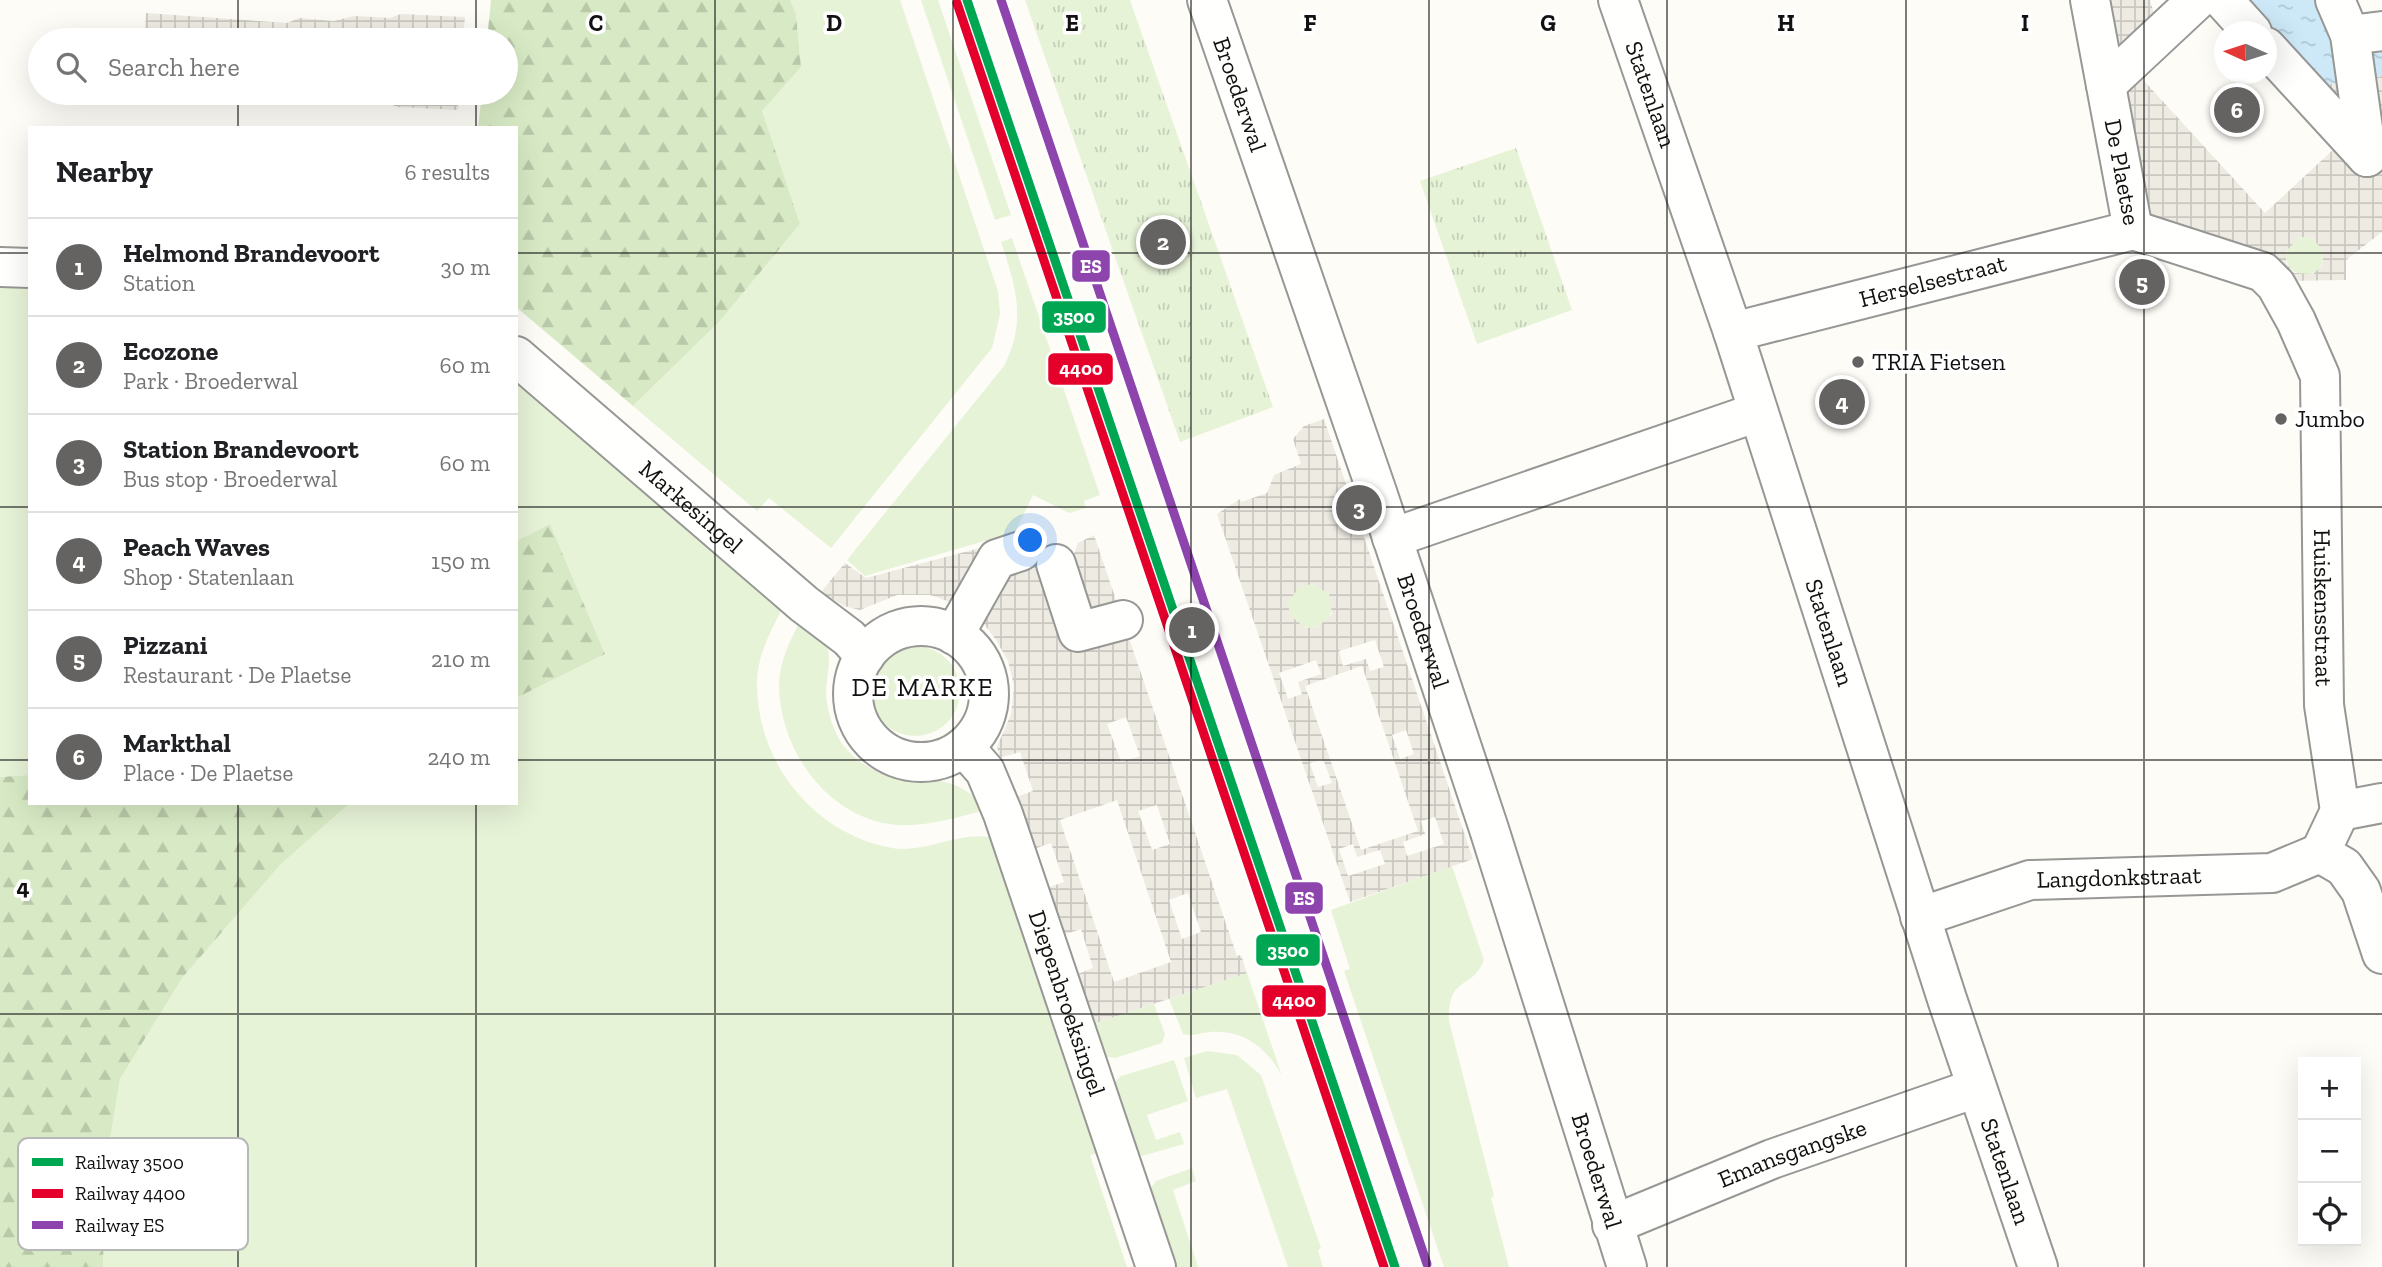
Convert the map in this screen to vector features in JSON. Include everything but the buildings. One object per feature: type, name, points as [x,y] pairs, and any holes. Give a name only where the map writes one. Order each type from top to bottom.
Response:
[{"type":"street","name":"Broederwal","points":[[1207,0],[1489,829],[1627,1267]]},
{"type":"street","name":"Statenlaan","points":[[1618,0],[1733,331],[1920,917],[2038,1267]]},
{"type":"street","name":"De Plaetse","points":[[2090,0],[2133,230],[2242,263]]},
{"type":"street","name":"De Plaetse","points":[[2106,85],[2197,0]]},
{"type":"street","points":[[2224,0],[2242,21]]},
{"type":"street","points":[[2277,59],[2367,157],[2361,50],[2335,0]]},
{"type":"street","name":"Herselsestraat","points":[[1733,331],[2133,230]]},
{"type":"street","name":"Huiskensstraat","points":[[2242,263],[2263,272],[2276,285],[2297,321],[2320,376],[2324,705],[2340,811]]},
{"type":"street","points":[[0,267],[28,268]]},
{"type":"street","name":"Markesingel","points":[[518,358],[804,604],[849,638],[865,656]]},
{"type":"street","points":[[1392,538],[1758,412]]},
{"type":"street","points":[[954,635],[997,559],[1039,558],[1078,632],[1123,620]]},
{"type":"street","points":[[923,626],[954,635],[980,660],[989,694],[987,712],[979,729],[964,747],[944,758],[922,762],[900,759],[880,748],[864,732],[855,712],[853,689],[856,671],[865,656],[884,636],[903,628],[923,626]]},
{"type":"street","name":"Diepenbroeksingel","points":[[964,747],[985,771],[1003,814],[1156,1267]]},
{"type":"street","points":[[2382,803],[2340,811],[2320,853],[2344,867],[2361,891],[2382,954]]},
{"type":"street","name":"Langdonkstraat","points":[[1920,917],[2029,880],[2272,873],[2320,853]]},
{"type":"street","name":"Emansgangske","points":[[1612,1225],[1772,1159],[1976,1088]]},
{"type":"green space","points":[[491,0],[790,0],[796,14],[801,67],[762,111],[800,224],[719,322],[633,406],[518,309],[518,126],[478,126],[481,105],[518,105],[518,28],[488,28]]},
{"type":"green space","points":[[790,0],[900,0],[998,291],[1000,314],[992,348],[831,548],[769,498],[757,511],[633,406],[719,322],[800,224],[761,111],[801,67],[796,14]]},
{"type":"green space","points":[[921,0],[938,0],[1011,215],[995,220]]},
{"type":"green space","points":[[1025,0],[1130,0],[1273,407],[1180,442]]},
{"type":"green space","points":[[1516,148],[1572,310],[1477,344],[1420,181]]},
{"type":"green space","points":[[2305,237],[2319,242],[2324,256],[2319,270],[2305,275],[2291,270],[2286,256],[2291,242]]},
{"type":"green space","points":[[1012,238],[1100,495],[1084,501],[1086,508],[1069,513],[1033,495],[1015,532],[865,576],[847,560],[1004,366],[1011,350],[1017,304],[1001,242]]},
{"type":"green space","points":[[0,283],[28,284],[28,775],[0,777]]},
{"type":"green space","points":[[518,377],[785,603],[766,642],[760,662],[757,684],[760,713],[767,741],[779,767],[795,790],[815,811],[838,828],[864,840],[892,848],[919,848],[971,837],[997,839],[1104,1152],[1090,1155],[1127,1267],[103,1267],[103,1250],[248,1250],[248,1138],[110,1138],[120,1079],[183,977],[280,865],[348,805],[518,805],[518,697],[605,654],[550,524],[518,540]]},
{"type":"green space","points":[[550,524],[605,654],[518,697],[518,540]]},
{"type":"green space","points":[[1310,584],[1326,590],[1332,606],[1326,622],[1310,628],[1294,622],[1288,606],[1294,590]]},
{"type":"green space","points":[[801,620],[820,636],[827,647],[827,703],[830,718],[843,745],[861,762],[879,772],[953,784],[970,794],[986,810],[931,823],[897,825],[872,820],[850,810],[830,796],[812,778],[788,734],[779,686],[783,660]]},
{"type":"green space","points":[[915,646],[940,654],[952,666],[960,691],[952,716],[940,728],[915,736],[890,728],[878,716],[870,691],[878,666],[890,654]]},
{"type":"green space","points":[[28,775],[28,805],[348,805],[280,865],[183,977],[120,1079],[110,1138],[18,1138],[18,1250],[103,1250],[103,1267],[0,1267],[0,777]]},
{"type":"green space","points":[[1452,866],[1484,960],[1479,970],[1456,989],[1452,996],[1449,1021],[1494,1196],[1491,1198],[1509,1267],[1444,1267],[1344,971],[1350,969],[1331,910]]},
{"type":"green space","points":[[1247,973],[1281,1074],[1260,1048],[1243,1037],[1222,1032],[1183,1034],[1169,999]]},
{"type":"green space","points":[[1154,1004],[1165,1034],[1162,1043],[1115,1058],[1102,1056],[1090,1025]]},
{"type":"green space","points":[[1207,1051],[1237,1055],[1261,1075],[1321,1248],[1318,1250],[1323,1267],[1288,1267],[1227,1089],[1196,1098],[1184,1058]]},
{"type":"green space","points":[[1174,1060],[1188,1101],[1147,1115],[1156,1140],[1180,1132],[1184,1144],[1142,1156],[1136,1154],[1113,1084],[1121,1076]]},
{"type":"green space","points":[[1192,1168],[1196,1181],[1173,1190],[1198,1267],[1172,1267],[1149,1191],[1156,1181]]},
{"type":"shaded area","points":[[2099,0],[2150,0],[2155,17],[2173,0],[2246,0],[2265,21],[2221,21],[2206,5],[2135,71],[2265,213],[2336,147],[2277,82],[2277,34],[2324,85],[2382,76],[2382,232],[2346,260],[2346,280],[2288,281],[2283,271],[2268,259],[2154,225]],"holes":[[[2300,237],[2313,238],[2324,253],[2322,266],[2313,274],[2294,273],[2286,263],[2286,251]]]},
{"type":"shaded area","points":[[146,13],[287,23],[299,18],[334,21],[354,16],[390,18],[401,14],[465,17],[464,28],[145,28]]},
{"type":"shaded area","points":[[392,105],[458,105],[458,110]]},
{"type":"shaded area","points":[[1324,419],[1473,859],[1350,902],[1217,514],[1240,499],[1241,502],[1267,493],[1274,475],[1301,464],[1293,439],[1304,426]],"holes":[[[1313,584],[1329,594],[1332,614],[1318,627],[1305,628],[1290,615],[1288,602],[1300,586]],[[1375,640],[1384,667],[1370,671],[1366,659],[1343,666],[1339,651]],[[1316,660],[1321,674],[1298,682],[1302,694],[1288,699],[1279,673]],[[1362,666],[1418,831],[1361,850],[1305,686]],[[1406,730],[1414,754],[1400,759],[1392,735]],[[1323,759],[1332,783],[1318,787],[1310,763]],[[1435,817],[1444,844],[1407,856],[1403,842],[1425,834],[1421,821]],[[1353,844],[1357,857],[1380,850],[1385,864],[1348,876],[1339,849]]]},
{"type":"shaded area","points":[[1094,535],[1237,956],[1241,955],[1247,973],[1090,1025],[1073,976],[1093,968],[1081,929],[1060,936],[1044,889],[1064,882],[1051,843],[1031,850],[1013,798],[1033,791],[1020,752],[1000,758],[997,747],[1011,714],[1014,686],[1008,661],[996,640],[981,620],[956,604],[930,595],[897,595],[860,610],[844,606],[821,592],[845,563],[866,578],[991,545],[1042,566],[1072,559],[1078,543]],"holes":[[[1126,717],[1140,756],[1121,762],[1107,724]],[[1117,800],[1171,962],[1114,982],[1060,820]],[[1157,805],[1170,844],[1152,850],[1138,811]],[[1188,893],[1201,932],[1182,939],[1169,900]]]},
{"type":"water","points":[[2246,0],[2317,0],[2335,59],[2382,52],[2382,76],[2324,85],[2277,34],[2277,21],[2265,21]]},
{"type":"rail line","name":"3500","points":[[967,0],[1395,1267]]},
{"type":"rail line","name":"ES","points":[[1001,0],[1427,1264]]},
{"type":"rail line","name":"4400","points":[[957,3],[1384,1267]]},
{"type":"place","name":"Markthal","points":[[2237,110]]},
{"type":"place","name":"Ecozone","points":[[1163,242]]},
{"type":"place","name":"Pizzani","points":[[2142,282]]},
{"type":"place","name":"TRIA Fietsen","points":[[1858,362]]},
{"type":"place","name":"Peach Waves","points":[[1842,402]]},
{"type":"place","name":"Jumbo","points":[[2281,419]]},
{"type":"place","name":"Station Brandevoort","points":[[1359,508]]},
{"type":"place","name":"Helmond Brandevoort","points":[[1192,630]]},
{"type":"district","name":"DE MARKE","points":[[923,687]]}]
